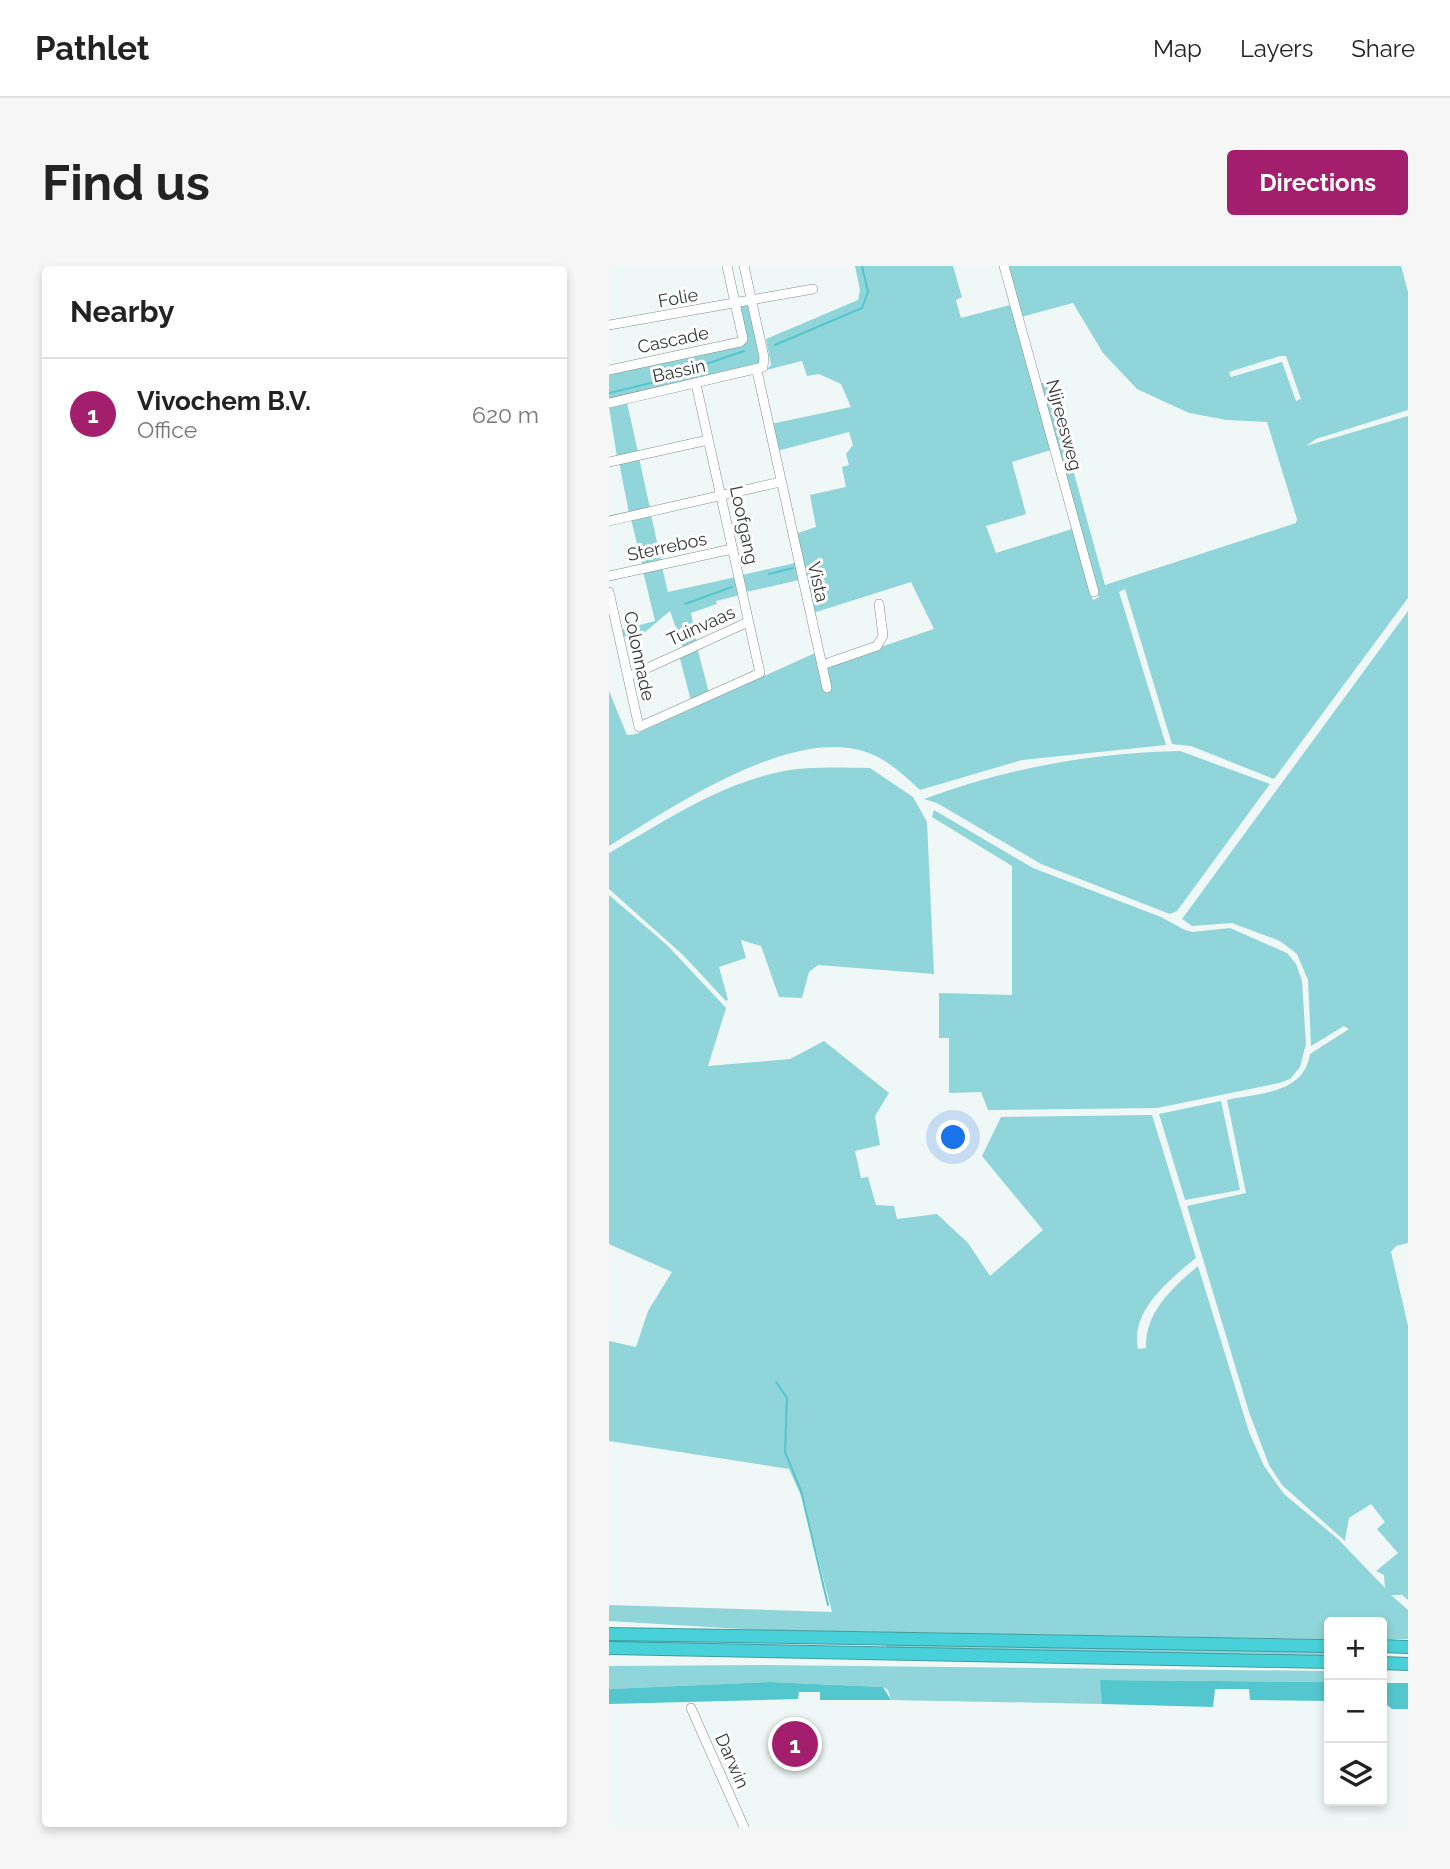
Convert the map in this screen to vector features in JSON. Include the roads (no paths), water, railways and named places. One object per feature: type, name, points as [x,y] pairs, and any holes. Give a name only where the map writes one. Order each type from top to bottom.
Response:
[{"type":"highway","points":[[609,1634],[1324,1646]]},
{"type":"highway","points":[[1387,1647],[1408,1647]]},
{"type":"highway","points":[[609,1648],[1324,1662]]},
{"type":"highway","points":[[1387,1663],[1408,1664]]},
{"type":"street","points":[[727,266],[735,304]]},
{"type":"street","points":[[744,266],[752,302]]},
{"type":"street","name":"Nijreesweg","points":[[1004,266],[1094,592]]},
{"type":"street","name":"Folie","points":[[609,326],[813,289]]},
{"type":"street","name":"Vista","points":[[752,302],[765,361],[763,368],[757,371],[827,688]]},
{"type":"street","name":"Cascade","points":[[609,370],[743,339],[735,304]]},
{"type":"street","name":"Bassin","points":[[609,403],[757,371]]},
{"type":"street","name":"Loofgang","points":[[639,727],[760,673],[696,384]]},
{"type":"street","points":[[609,462],[708,440]]},
{"type":"street","points":[[609,521],[780,482]]},
{"type":"street","name":"Sterrebos","points":[[609,576],[732,549]]},
{"type":"street","name":"Colonnade","points":[[609,592],[613,633],[628,677],[639,727]]},
{"type":"street","points":[[822,665],[877,646],[883,636],[879,604]]},
{"type":"street","name":"Tuinvaas","points":[[628,677],[748,622]]},
{"type":"street","name":"Darwin","points":[[691,1708],[744,1827]]},
{"type":"waterway","points":[[775,345],[862,308],[868,292],[862,266]]},
{"type":"waterway","points":[[609,393],[651,383],[744,351]]},
{"type":"waterway","points":[[769,574],[793,568]]},
{"type":"waterway","points":[[685,604],[732,587]]},
{"type":"waterway","points":[[776,1382],[787,1398],[785,1452],[801,1491],[828,1605]]},
{"type":"place","name":"Vivochem B.V.","points":[[795,1744]]}]
